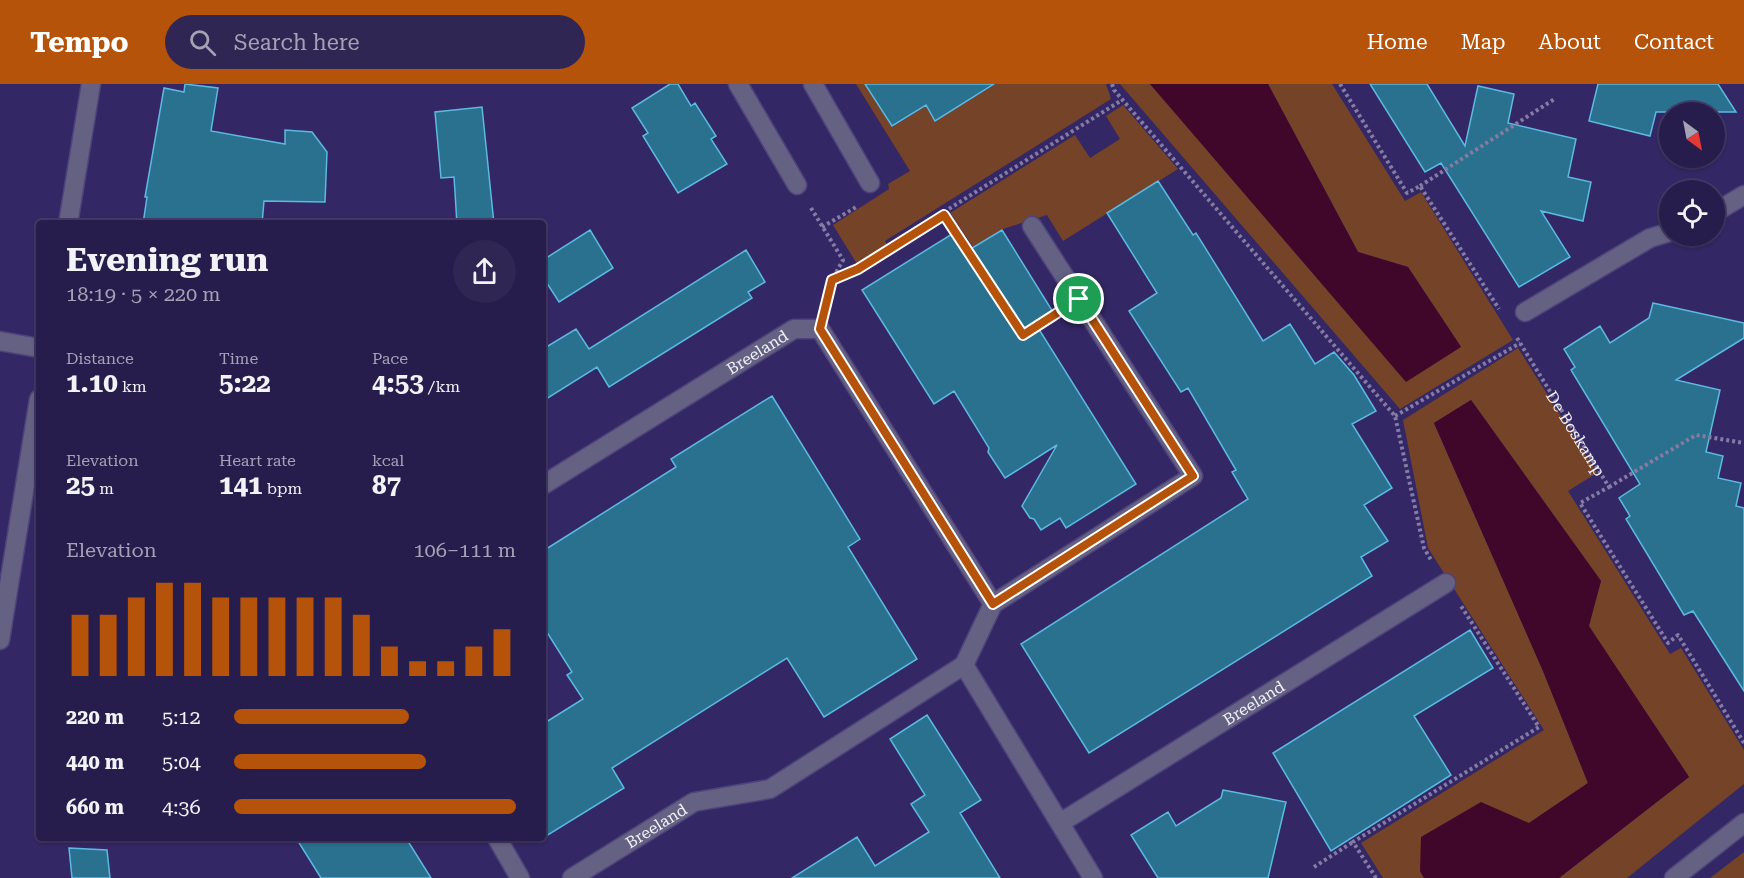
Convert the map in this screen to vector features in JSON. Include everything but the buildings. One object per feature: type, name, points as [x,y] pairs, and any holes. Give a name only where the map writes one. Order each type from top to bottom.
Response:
[{"type":"street","points":[[69,220],[91,84]]},
{"type":"street","points":[[738,84],[797,185]]},
{"type":"street","points":[[813,84],[870,183]]},
{"type":"street","points":[[1725,206],[1744,195]]},
{"type":"street","points":[[1032,226],[1193,476],[993,604],[964,665],[1093,878]]},
{"type":"street","points":[[1525,312],[1650,238],[1659,235]]},
{"type":"street","name":"Breeland","points":[[546,483],[794,329],[820,329]]},
{"type":"street","points":[[820,329],[993,604]]},
{"type":"street","points":[[0,341],[36,347]]},
{"type":"street","points":[[0,640],[36,418]]},
{"type":"street","name":"Breeland","points":[[1060,823],[1446,583]]},
{"type":"street","name":"Breeland","points":[[572,878],[694,802],[770,789],[964,665]]},
{"type":"street","points":[[1674,878],[1744,822]]},
{"type":"street","points":[[499,841],[520,878]]},
{"type":"path","points":[[1112,84],[1122,100],[1395,416],[1424,548],[1539,727],[1314,867]]},
{"type":"path","points":[[1340,84],[1407,193],[1556,98]]},
{"type":"path","points":[[832,280],[858,269],[1122,100]]},
{"type":"path","points":[[822,227],[858,205],[870,183]]},
{"type":"path","points":[[797,185],[843,260],[832,280],[820,329]]},
{"type":"path","points":[[1420,186],[1501,313]]},
{"type":"path","points":[[944,215],[1023,335],[1079,299]]},
{"type":"path","name":"De Boskamp","points":[[1514,333],[1610,487],[1580,503],[1668,643],[1678,635],[1744,744]]},
{"type":"path","points":[[1395,416],[1520,343]]},
{"type":"path","points":[[1610,487],[1696,435],[1744,442]]},
{"type":"path","points":[[1353,842],[1376,878]]},
{"type":"shaded area","points":[[856,84],[865,84],[892,127],[926,106],[935,121],[996,84],[1106,84],[1111,99],[885,241],[888,246],[857,264],[833,225],[889,189],[888,184],[910,171]]},
{"type":"shaded area","points":[[1120,84],[1150,84],[1236,182],[1461,347],[1408,267],[1358,252],[1268,84],[1332,84],[1405,201],[1421,192],[1513,340],[1400,409]]},
{"type":"shaded area","points":[[1150,84],[1268,84],[1358,252],[1408,267],[1461,347],[1406,382]]},
{"type":"shaded area","points":[[1123,105],[1178,169],[1063,241],[1047,215],[1003,229],[973,247],[950,213],[1075,135],[1090,158],[1120,139],[1106,116]]},
{"type":"shaded area","points":[[1518,348],[1597,473],[1568,491],[1670,654],[1681,648],[1744,750],[1744,784],[1627,878],[1559,878],[1689,777],[1588,625],[1601,581],[1471,400],[1434,423],[1543,671],[1588,783],[1529,823],[1420,871],[1424,878],[1383,878],[1361,843],[1544,730],[1428,548],[1403,420]]},
{"type":"shaded area","points":[[1471,400],[1601,581],[1589,626],[1689,777],[1559,878],[1424,878],[1420,871],[1421,837],[1481,802],[1529,823],[1588,783],[1543,671],[1434,423]]},
{"type":"shaded area","points":[[1744,852],[1744,878],[1710,878]]},
{"type":"route","points":[[944,215],[1023,335],[1079,299],[1193,476],[993,604],[820,329],[832,280],[858,269],[944,215]]}]
